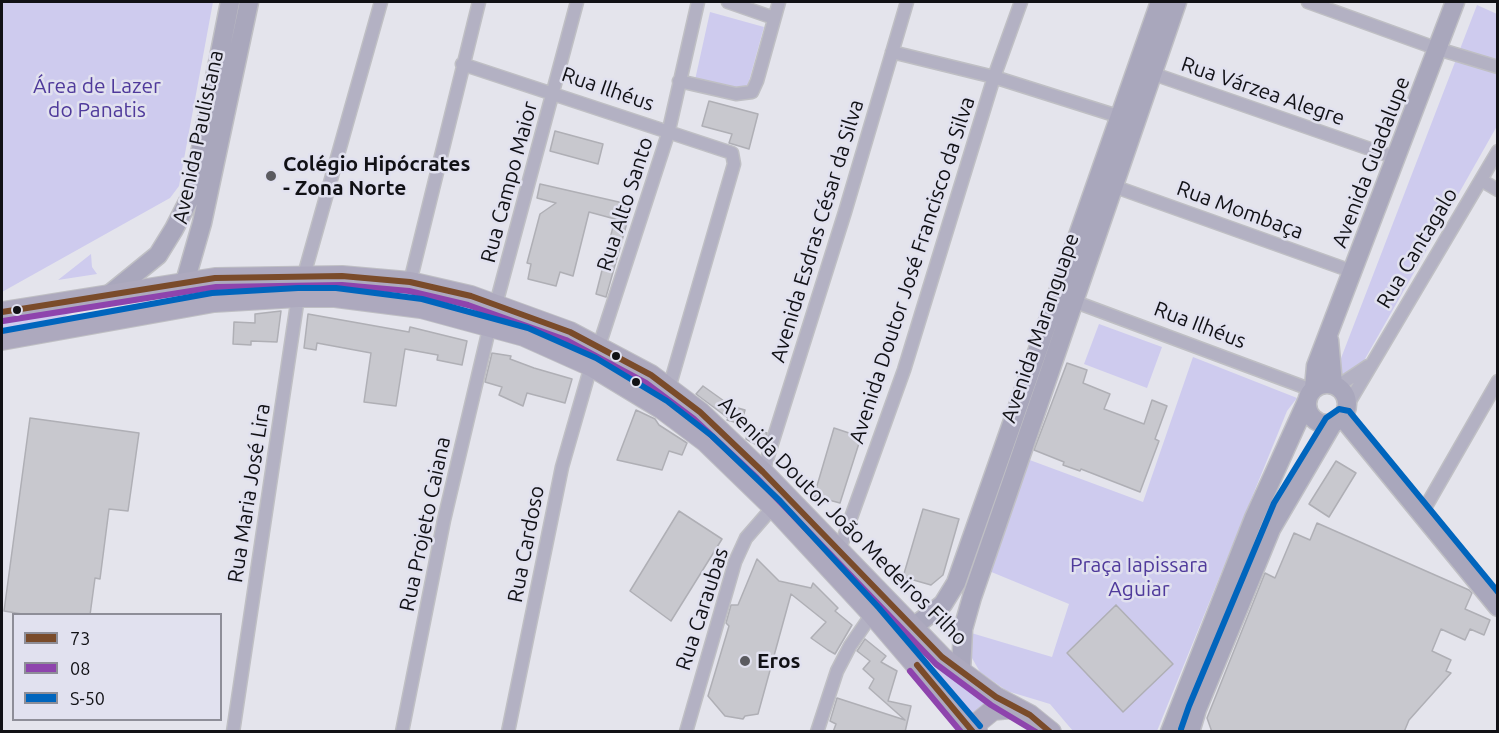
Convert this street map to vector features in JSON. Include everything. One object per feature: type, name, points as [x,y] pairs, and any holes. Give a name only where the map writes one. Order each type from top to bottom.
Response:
[{"type":"main road","name":"Avenida Paulistana","points":[[110,294],[158,255],[192,194],[230,2]]},
{"type":"main road","name":"Avenida Paulistana","points":[[185,282],[202,223],[249,2]]},
{"type":"main road","name":"Avenida Maranguape","points":[[961,672],[963,629],[979,575],[1113,186],[1127,119],[1160,2]]},
{"type":"main road","name":"Avenida Maranguape","points":[[912,628],[935,612],[950,596],[1080,231],[1127,119],[1151,73],[1177,2]]},
{"type":"main road","name":"Avenida Guadalupe","points":[[1170,732],[1254,518],[1311,393],[1316,366],[1329,338],[1455,2]]},
{"type":"main road","points":[[202,223],[202,194],[219,117],[219,102],[213,88]]},
{"type":"main road","points":[[1073,301],[1067,292],[1080,250],[1080,231]]},
{"type":"main road","name":"Avenida Doutor João Medeiros Filho","points":[[2,312],[185,282],[304,275],[410,282],[496,304],[599,346],[669,388],[700,412],[763,472],[912,628],[961,672],[1015,708],[1030,715],[1051,732]]},
{"type":"main road","points":[[64,328],[106,314],[175,300],[185,282]]},
{"type":"main road","name":"Avenida Doutor João Medeiros Filho","points":[[2,340],[214,302],[298,297],[335,297],[387,302],[490,325],[524,336],[591,366],[662,409],[706,442],[772,507],[872,614],[975,732]]},
{"type":"main road","name":"Avenida Guadalupe","points":[[1329,338],[1335,385]]},
{"type":"main road","points":[[1190,732],[1197,708],[1282,507],[1341,416],[1346,395],[1335,385],[1321,384],[1311,393],[1309,412],[1316,421],[1341,416]]},
{"type":"main road","points":[[1341,416],[1497,606]]},
{"type":"main road","points":[[961,569],[979,575]]},
{"type":"main road","points":[[1197,708],[1191,705],[1189,699],[1204,661],[1203,647]]},
{"type":"main road","points":[[975,732],[977,723],[993,710],[1015,708]]},
{"type":"street","points":[[304,275],[381,2]]},
{"type":"street","points":[[410,282],[479,2]]},
{"type":"street","name":"Rua Campo Maior","points":[[496,304],[577,2]]},
{"type":"street","name":"Rua Alto Santo","points":[[599,346],[668,134],[698,2]]},
{"type":"street","points":[[728,2],[774,18],[779,2]]},
{"type":"street","name":"Avenida Esdras César da Silva","points":[[763,472],[845,212],[907,2]]},
{"type":"street","name":"Avenida Doutor José Francisco da Silva","points":[[839,551],[904,370],[994,77],[1021,2]]},
{"type":"street","points":[[1308,2],[1438,49],[1497,67]]},
{"type":"street","name":"Rua Ilhéus","points":[[679,81],[742,95],[752,92],[774,18]]},
{"type":"street","points":[[892,52],[994,77],[1127,119]]},
{"type":"street","name":"Rua Ilhéus","points":[[462,64],[668,134],[727,149],[735,159],[669,388]]},
{"type":"street","name":"Rua Várzea Alegre","points":[[1151,73],[1396,158]]},
{"type":"street","name":"Rua Cantagalo","points":[[1341,416],[1497,151]]},
{"type":"street","points":[[1481,180],[1497,190]]},
{"type":"street","name":"Rua Mombaça","points":[[1113,186],[1354,272]]},
{"type":"street","name":"Rua Maria José Lira","points":[[232,732],[298,297]]},
{"type":"street","name":"Rua Ilhéus","points":[[1073,301],[1311,393]]},
{"type":"street","name":"Rua Projeto Caiana","points":[[402,732],[444,520],[490,325]]},
{"type":"street","name":"Rua Cardoso","points":[[508,732],[562,467],[591,366]]},
{"type":"street","name":"Rua Cantagalo","points":[[1335,385],[1369,366]]},
{"type":"street","points":[[1421,515],[1497,381]]},
{"type":"street","name":"Rua Caraubas","points":[[686,732],[735,562],[746,538],[772,507]]},
{"type":"street","points":[[816,732],[837,670],[872,614]]},
{"type":"green space","name":"Área de Lazer do Panatis","points":[[2,2],[213,2],[179,186],[170,198],[2,292]]},
{"type":"green space","points":[[1477,5],[1497,14],[1497,126],[1361,366],[1333,379]]},
{"type":"green space","points":[[710,12],[764,27],[746,92],[695,80]]},
{"type":"green space","points":[[91,254],[92,267],[97,274],[58,280]]},
{"type":"green space","points":[[74,308],[75,311],[54,322],[2,331],[2,321]]},
{"type":"green space","points":[[1099,324],[1162,347],[1147,388],[1084,364]]},
{"type":"green space","name":"Praça Iapissara Aguiar","points":[[1193,357],[1297,398],[1287,411],[1157,731],[1073,731],[1050,704],[1007,691],[980,672],[968,651],[968,632],[1052,657],[1069,604],[989,571],[1027,459],[1143,502]]},
{"type":"green space","points":[[927,657],[944,669],[990,702],[972,718]]},
{"type":"building","points":[[709,101],[758,114],[749,149],[729,143],[732,134],[702,126]]},
{"type":"building","points":[[555,131],[603,144],[598,164],[550,151]]},
{"type":"building","points":[[540,184],[632,205],[606,297],[596,294],[615,219],[589,212],[573,276],[560,272],[556,286],[528,279],[531,264],[527,263],[540,214],[556,203],[537,198]]},
{"type":"building","points":[[281,311],[277,342],[251,341],[251,345],[233,344],[234,322],[255,323],[255,314]]},
{"type":"building","points":[[308,314],[409,332],[410,327],[467,341],[462,365],[437,360],[438,355],[405,349],[396,406],[364,402],[371,353],[317,343],[316,350],[304,348]]},
{"type":"building","points":[[492,353],[511,356],[510,359],[572,379],[565,403],[527,393],[523,406],[499,395],[502,387],[485,382]]},
{"type":"building","points":[[1067,363],[1087,370],[1083,383],[1110,394],[1104,409],[1144,424],[1152,400],[1167,406],[1155,439],[1159,441],[1140,492],[1081,469],[1080,471],[1063,465],[1064,462],[1034,450]]},
{"type":"building","points":[[703,386],[731,406],[745,410],[741,424],[727,420],[728,418],[696,394]]},
{"type":"building","points":[[636,410],[655,419],[659,425],[687,443],[682,455],[669,451],[662,470],[617,460]]},
{"type":"building","points":[[30,418],[139,433],[128,511],[109,509],[100,579],[95,578],[90,613],[4,611]]},
{"type":"building","points":[[749,428],[767,433],[762,448],[746,439]]},
{"type":"building","points":[[834,428],[861,437],[840,503],[814,496]]},
{"type":"building","points":[[1336,461],[1356,473],[1329,517],[1309,504]]},
{"type":"building","points":[[923,509],[959,519],[943,575],[931,585],[903,577]]},
{"type":"building","points":[[679,511],[722,539],[671,621],[630,591]]},
{"type":"building","points":[[1317,523],[1469,590],[1472,593],[1465,609],[1490,620],[1484,635],[1470,629],[1465,640],[1441,629],[1432,651],[1451,660],[1446,671],[1451,673],[1409,720],[1404,732],[1212,732],[1207,718],[1265,573],[1275,578],[1294,533],[1310,540]]},
{"type":"building","name":"Eros","points":[[757,559],[779,581],[811,588],[813,583],[838,608],[835,611],[852,625],[835,654],[811,638],[826,622],[791,594],[758,714],[745,716],[743,719],[725,716],[708,696],[729,626],[726,623],[731,605],[738,605]]},
{"type":"building","points":[[1116,605],[1173,664],[1123,712],[1067,653]]},
{"type":"building","points":[[865,639],[886,656],[881,662],[897,671],[888,701],[911,706],[905,732],[833,732],[836,724],[830,721],[837,698],[905,720],[869,688],[874,679],[863,669],[870,661],[857,651]]},
{"type":"transit line","name":"73","points":[[2,312],[215,278],[342,276],[410,282],[471,296],[570,332],[651,375],[700,412],[763,472],[942,657],[996,697],[1030,715],[1050,732]]},
{"type":"transit line","name":"08","points":[[3,321],[216,287],[342,285],[409,291],[468,305],[566,340],[646,383],[694,419],[757,478],[936,664],[991,705],[1036,732]]},
{"type":"transit line","name":"S-50","points":[[2,331],[212,293],[298,288],[336,288],[422,299],[528,328],[596,358],[667,401],[712,436],[780,501],[879,608],[980,726]]},
{"type":"transit line","name":"S-50","points":[[1181,729],[1274,503],[1326,418],[1339,409],[1349,411],[1498,592]]},
{"type":"transit line","name":"73","points":[[917,665],[973,732]]},
{"type":"transit line","name":"08","points":[[910,671],[961,732]]},
{"type":"place","name":"Colégio Hipócrates - Zona Norte","points":[[271,176]]},
{"type":"place","name":"Eros","points":[[745,661]]}]
